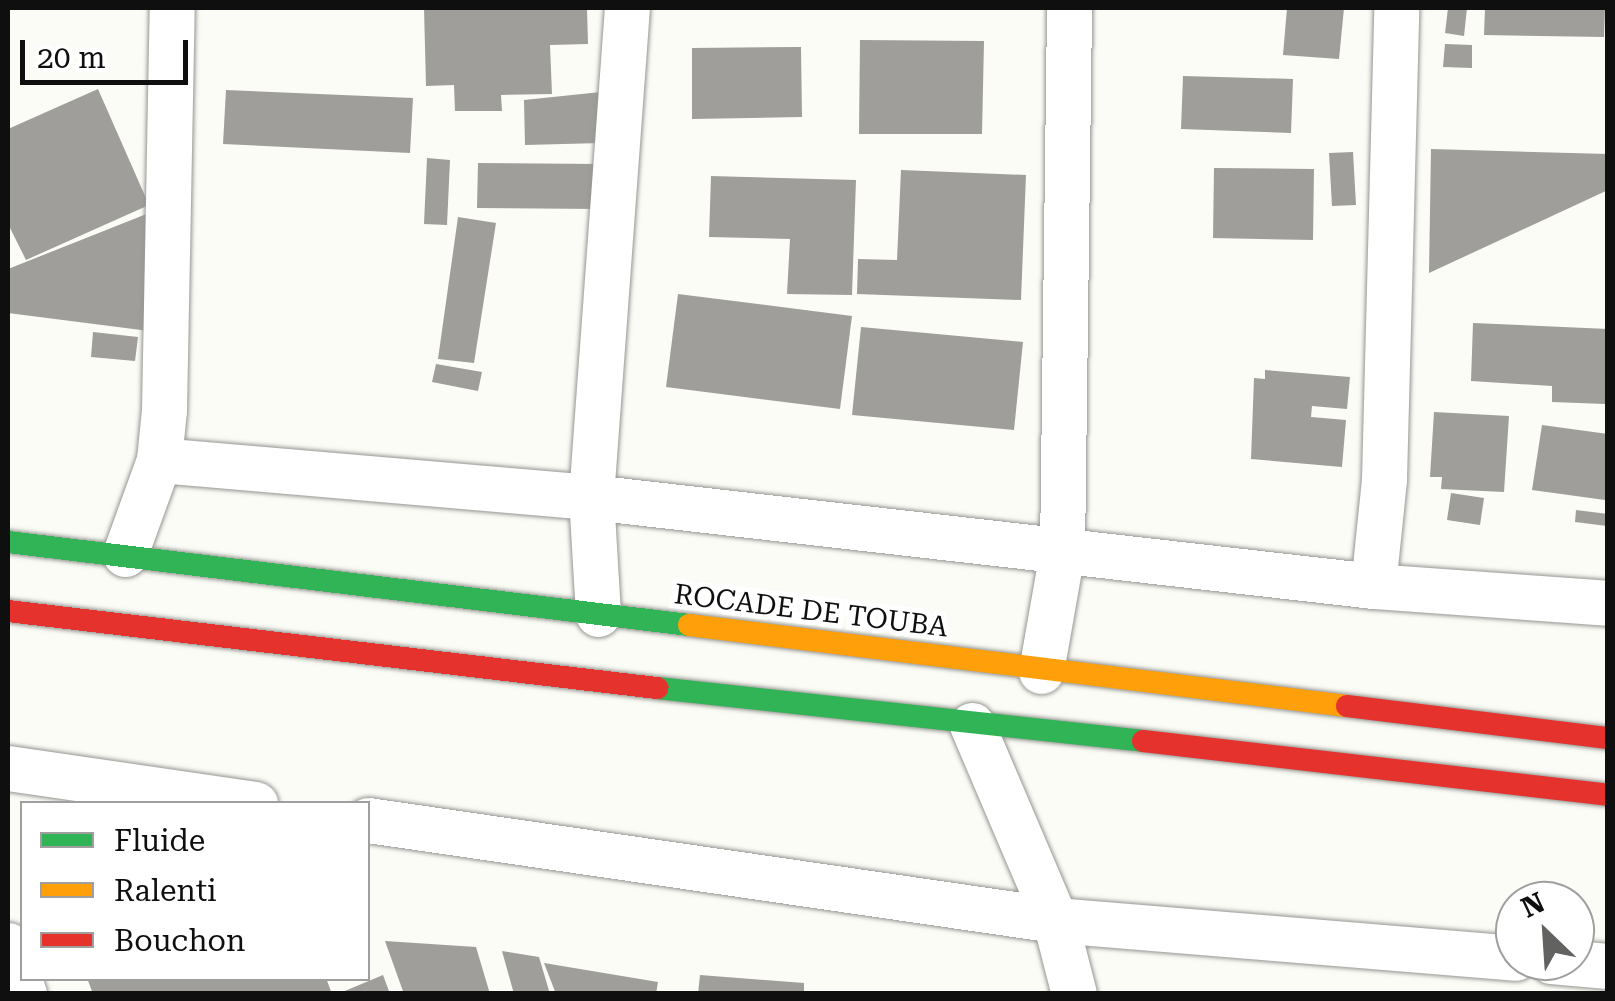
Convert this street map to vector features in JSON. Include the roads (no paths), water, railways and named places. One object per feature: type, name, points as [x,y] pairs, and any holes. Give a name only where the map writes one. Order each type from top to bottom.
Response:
[{"type":"main road","name":"ROCADE DE TOUBA","points":[[8,542],[1608,738]]},
{"type":"main road","points":[[8,611],[972,725],[1394,764],[1608,795]]},
{"type":"street","points":[[125,554],[160,460],[168,360],[172,8]]},
{"type":"street","points":[[598,614],[592,497],[627,8]]},
{"type":"street","points":[[1040,671],[1062,552],[1069,8]]},
{"type":"street","points":[[1373,586],[1384,479],[1396,8]]},
{"type":"street","points":[[160,460],[592,497],[1373,586],[1608,603]]},
{"type":"street","points":[[972,725],[1055,920],[1074,994]]},
{"type":"street","points":[[8,768],[235,801]]},
{"type":"street","points":[[370,820],[1055,920],[1495,956]]},
{"type":"street","points":[[8,944],[24,994]]}]
